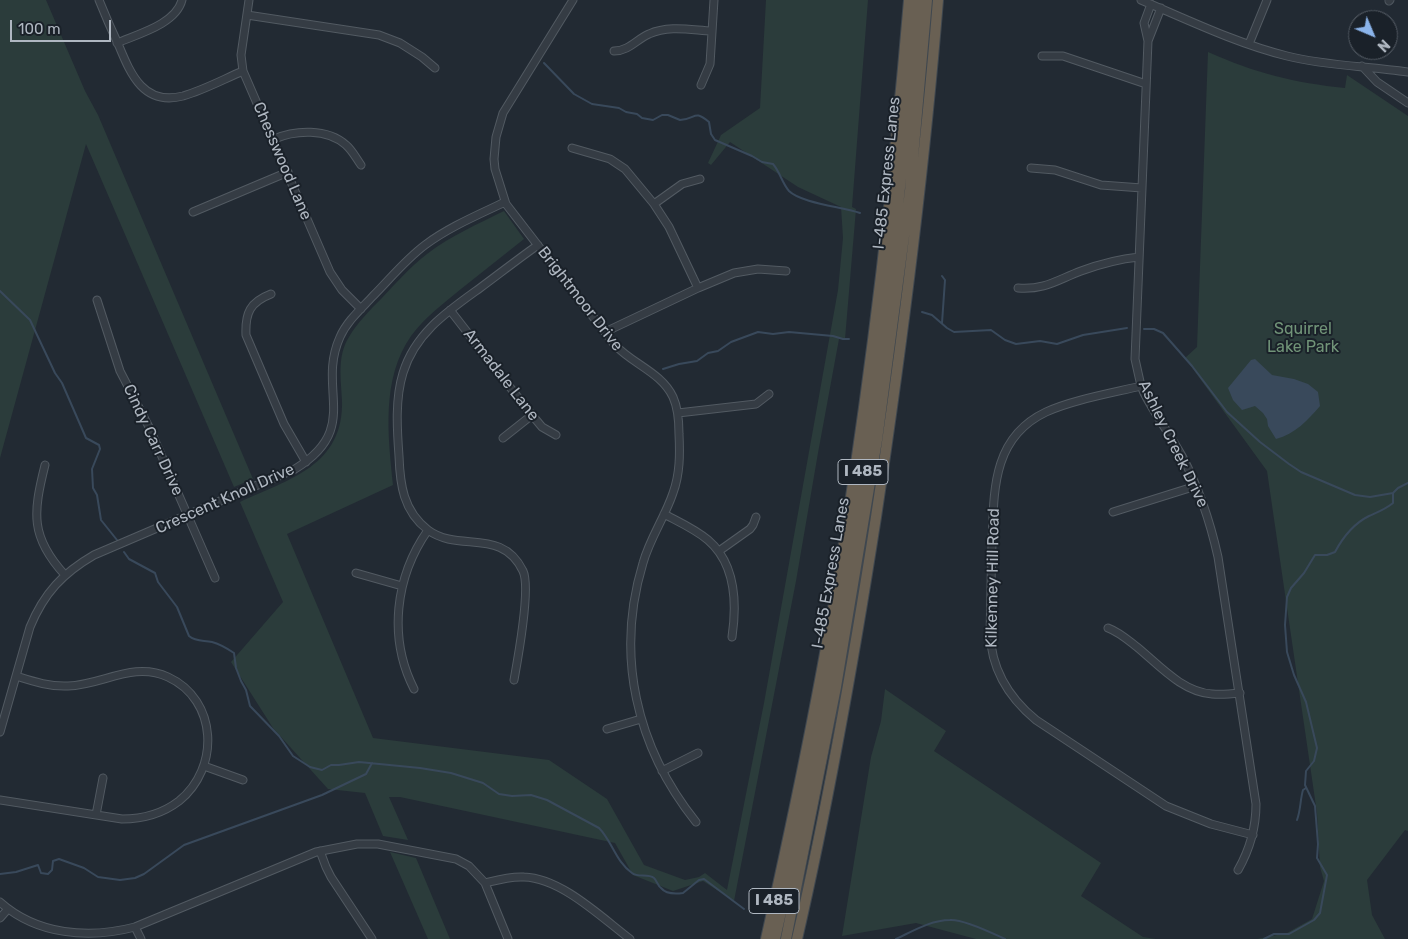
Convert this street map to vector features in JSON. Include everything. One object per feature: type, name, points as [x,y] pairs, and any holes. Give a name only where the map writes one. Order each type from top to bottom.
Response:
[{"type":"highway","name":"I 485","points":[[766,939],[789,835],[845,537],[871,358],[899,119],[909,0]]},
{"type":"highway","name":"I-485 Express Lanes","points":[[775,939],[800,827],[852,551],[879,369],[901,190],[918,0]]},
{"type":"highway","name":"I-485 Express Lanes","points":[[786,939],[836,687],[877,440],[910,191],[927,0]]},
{"type":"highway","name":"I 485","points":[[799,936],[841,724],[887,444],[918,212],[938,0]]},
{"type":"street","points":[[99,0],[134,80],[148,92],[167,98],[187,94],[244,71]]},
{"type":"street","points":[[117,42],[171,18],[178,10],[182,0]]},
{"type":"street","name":"Chesswood Lane","points":[[249,0],[241,55],[244,71],[335,280],[361,309]]},
{"type":"street","name":"Brightmoor Drive","points":[[573,0],[500,119],[494,159],[496,177],[505,202],[605,332],[626,356],[651,372],[666,386],[673,397],[678,413],[679,467],[673,494],[656,529],[643,563],[632,619],[631,662],[641,719],[650,747],[662,771],[686,810],[696,822]]},
{"type":"street","points":[[701,85],[710,64],[714,0]]},
{"type":"street","points":[[1142,0],[1271,52],[1306,60],[1408,72]]},
{"type":"street","points":[[1249,44],[1267,0]]},
{"type":"street","name":"Ashley Creek Drive","points":[[1151,4],[1144,23],[1148,41],[1135,352],[1141,386],[1180,453],[1196,486],[1209,520],[1218,557],[1256,804],[1253,835],[1245,859],[1238,870]]},
{"type":"street","name":"Ashley Creek Drive","points":[[1148,41],[1161,8]]},
{"type":"street","points":[[247,15],[379,35],[400,43],[435,68]]},
{"type":"street","points":[[614,51],[623,50],[648,34],[660,30],[673,28],[712,31]]},
{"type":"street","points":[[1042,56],[1063,56],[1146,84]]},
{"type":"street","points":[[1362,66],[1377,82],[1408,103]]},
{"type":"street","points":[[274,139],[290,133],[302,132],[330,136],[347,145],[361,165]]},
{"type":"street","points":[[572,148],[600,155],[620,164],[654,204],[675,238],[698,288]]},
{"type":"street","points":[[1031,168],[1055,170],[1101,185],[1142,188]]},
{"type":"street","points":[[193,212],[288,172]]},
{"type":"street","points":[[654,204],[682,184],[700,178]]},
{"type":"street","name":"Crescent Knoll Drive","points":[[0,732],[36,612],[47,594],[65,575],[94,556],[295,469],[306,462],[319,450],[329,434],[335,406],[333,373],[335,354],[344,331],[361,309],[401,266],[423,246],[446,231],[505,202]]},
{"type":"street","points":[[514,680],[526,587],[522,570],[515,559],[498,546],[452,540],[435,535],[414,517],[404,497],[398,443],[398,397],[403,373],[412,351],[433,324],[538,245]]},
{"type":"street","points":[[1018,288],[1041,288],[1095,266],[1139,257]]},
{"type":"street","points":[[605,332],[698,288],[745,270],[786,270]]},
{"type":"street","points":[[271,294],[261,297],[252,306],[246,320],[246,335],[284,424],[306,462]]},
{"type":"street","name":"Cindy Carr Drive","points":[[97,300],[120,371],[149,427],[215,578]]},
{"type":"street","name":"Armadale Lane","points":[[450,310],[532,415],[547,431],[556,435]]},
{"type":"street","name":"Kilkenney Hill Road","points":[[1141,386],[1045,413],[1018,433],[1004,452],[994,489],[990,632],[992,654],[999,676],[1010,694],[1036,720],[1166,806],[1211,824],[1253,835]]},
{"type":"street","points":[[678,413],[750,405],[761,401],[769,394]]},
{"type":"street","points":[[502,438],[532,415]]},
{"type":"street","points":[[45,465],[36,505],[38,532],[49,555],[65,575]]},
{"type":"street","points":[[1113,512],[1196,486]]},
{"type":"street","points":[[664,514],[701,534],[718,551],[728,570],[734,592],[735,618],[732,637]]},
{"type":"street","points":[[718,551],[750,530],[754,525],[756,517]]},
{"type":"street","points":[[414,689],[406,670],[398,636],[399,608],[402,586],[414,552],[428,530]]},
{"type":"street","points":[[356,572],[402,586]]},
{"type":"street","points":[[1108,628],[1115,630],[1125,637],[1189,688],[1212,694],[1240,693]]},
{"type":"street","points":[[0,800],[131,819],[158,813],[178,801],[197,780],[204,766],[208,740],[206,723],[198,703],[187,690],[168,677],[154,672],[137,671],[116,674],[84,684],[68,686],[32,681],[16,676]]},
{"type":"street","points":[[607,729],[641,719]]},
{"type":"street","points":[[662,771],[698,753]]},
{"type":"street","points":[[204,766],[243,780]]},
{"type":"street","points":[[96,815],[103,778]]},
{"type":"street","points":[[0,902],[35,925],[51,931],[74,936],[107,935],[136,927],[320,851],[357,844],[378,844],[463,862],[474,870],[485,883],[508,939]]},
{"type":"street","points":[[320,851],[331,877],[372,939]]},
{"type":"street","points":[[485,883],[523,877],[542,879],[568,892],[630,939]]},
{"type":"street","points":[[0,918],[8,909]]},
{"type":"street","points":[[136,927],[141,939]]},
{"type":"green space","points":[[0,0],[46,0],[85,91],[98,115],[253,479],[234,487],[86,144],[0,458]]},
{"type":"green space","points":[[766,0],[868,0],[852,207],[856,209],[845,339],[839,339],[796,581],[734,901],[703,881],[673,891],[633,875],[615,843],[400,797],[389,797],[408,840],[383,836],[365,793],[328,789],[273,728],[231,662],[283,602],[240,502],[277,486],[310,467],[324,455],[334,441],[340,422],[342,400],[341,359],[345,344],[364,317],[403,275],[427,254],[455,236],[504,211],[524,239],[428,317],[416,329],[401,353],[391,389],[389,408],[389,447],[393,485],[287,534],[373,738],[549,760],[607,799],[644,865],[685,880],[699,877],[705,873],[727,890],[764,703],[838,290],[843,238],[841,207],[798,187],[730,142],[711,165],[708,163],[721,135],[760,108]]},
{"type":"green space","name":"Squirrel Lake Park","points":[[1208,52],[1242,66],[1275,76],[1309,83],[1345,88],[1347,75],[1408,116],[1408,831],[1405,830],[1367,880],[1372,915],[1385,939],[1257,939],[1287,933],[1312,919],[1324,881],[1320,867],[1317,813],[1267,471],[1185,358],[1197,347]]},
{"type":"green space","points":[[885,689],[946,731],[934,751],[1101,863],[1081,896],[1143,937],[1156,939],[976,939],[916,923],[842,936],[871,757],[881,721]]},
{"type":"green space","points":[[390,852],[416,858],[450,939],[428,939]]},
{"type":"water","points":[[1255,359],[1272,375],[1308,384],[1318,392],[1320,406],[1306,421],[1283,437],[1276,439],[1268,426],[1267,419],[1255,406],[1242,410],[1233,400],[1228,388],[1251,360]]},
{"type":"waterway","points":[[544,63],[574,94],[592,104],[619,108],[626,112],[637,114],[642,118],[653,120],[662,115],[668,115],[680,120],[697,115],[700,116],[709,122],[711,134],[715,140],[762,162],[773,164],[789,191],[795,195],[812,202],[860,213]]},
{"type":"waterway","points":[[942,276],[945,280],[942,323]]},
{"type":"waterway","points":[[0,291],[30,320],[55,373],[62,383],[86,438],[99,445],[100,449],[92,469],[93,488],[97,495],[101,520],[117,540]]},
{"type":"waterway","points":[[922,312],[932,315],[954,332],[991,330],[1005,340],[1016,344],[1040,341],[1057,344],[1083,335],[1127,328]]},
{"type":"waterway","points":[[1144,329],[1154,329],[1163,333],[1192,366],[1227,412],[1260,442],[1301,472],[1355,495],[1370,497],[1393,493]]},
{"type":"waterway","points":[[663,369],[697,361],[708,353],[718,351],[731,342],[758,332],[773,334],[789,332],[849,339]]},
{"type":"waterway","points":[[1393,493],[1408,483]]},
{"type":"waterway","points":[[1264,939],[1274,934],[1289,934],[1314,920],[1320,913],[1327,875],[1317,858],[1318,844],[1315,806],[1305,785],[1306,771],[1314,761],[1317,748],[1306,702],[1294,675],[1287,652],[1285,625],[1287,597],[1291,588],[1304,573],[1315,555],[1327,555],[1335,552],[1353,527],[1393,503],[1393,493]]},
{"type":"waterway","points":[[124,552],[129,559],[155,573],[158,582],[177,607],[189,636],[197,640],[218,644],[234,653],[236,668],[246,690],[250,706],[279,736],[293,756],[310,767],[322,770],[331,765],[359,762],[420,768],[451,773],[483,783],[499,794],[512,796],[531,795],[547,800],[599,828],[622,863],[634,874],[652,877],[663,890],[674,893],[683,893],[699,880],[704,879],[744,909]]},
{"type":"waterway","points":[[0,874],[16,872],[38,865],[41,873],[48,874],[52,870],[53,861],[59,859],[84,868],[98,877],[120,880],[135,878],[144,874],[184,845],[322,795],[366,774],[372,763]]},
{"type":"waterway","points":[[1297,820],[1303,790],[1306,788]]},
{"type":"waterway","points":[[896,939],[916,929],[943,920],[956,920],[970,924],[1005,939]]}]
